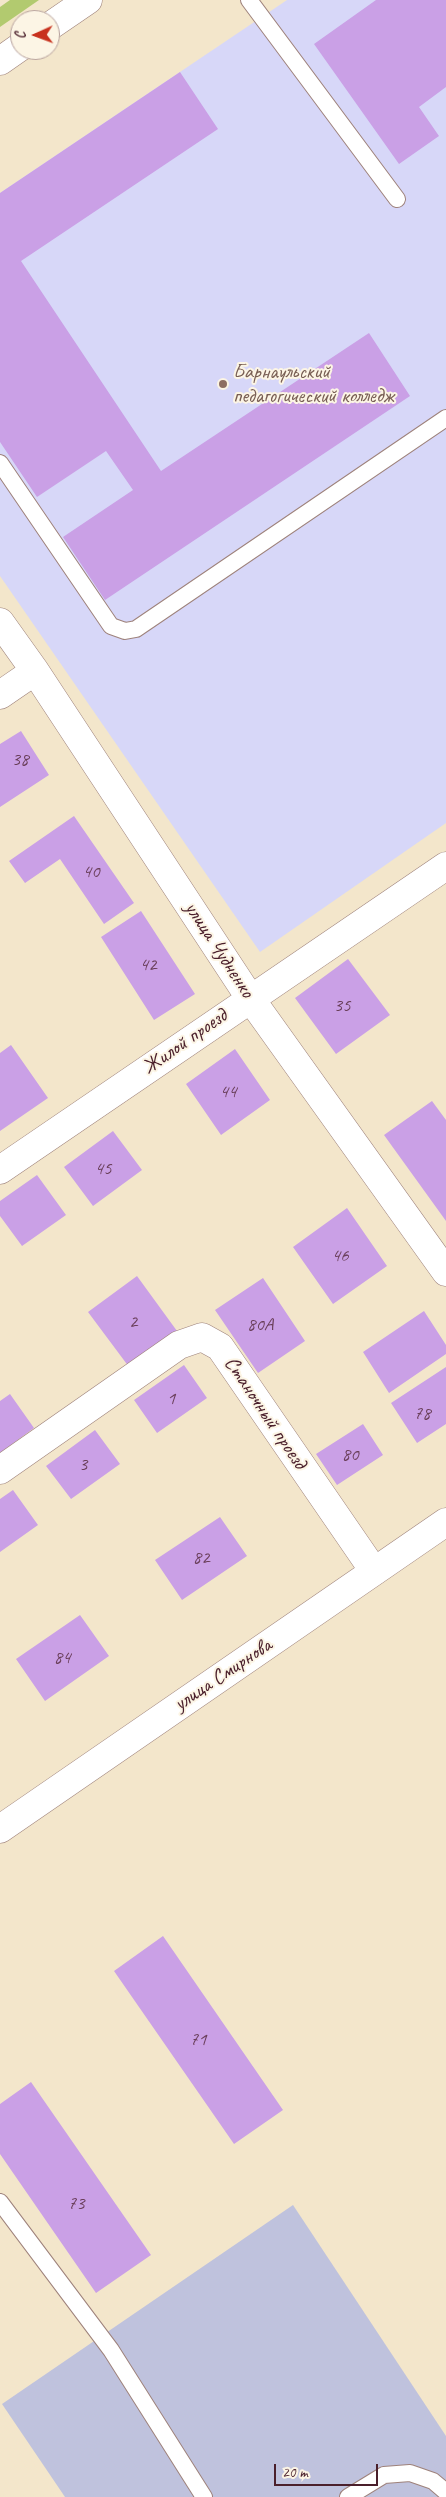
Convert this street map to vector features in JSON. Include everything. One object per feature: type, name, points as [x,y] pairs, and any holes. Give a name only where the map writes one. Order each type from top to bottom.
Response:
[{"type":"street","points":[[60,19],[88,0]]},
{"type":"street","name":"улица Чудненко","points":[[0,622],[35,670],[250,998],[446,1272]]},
{"type":"street","points":[[0,695],[35,670]]},
{"type":"street","name":"Жилой проезд","points":[[0,1170],[446,866]]},
{"type":"street","name":"Станочный проезд","points":[[0,1470],[179,1345],[202,1337],[220,1347],[374,1572]]},
{"type":"street","name":"улица Смирнова","points":[[0,1829],[446,1522]]},
{"type":"lane","points":[[249,0],[397,199]]},
{"type":"lane","points":[[0,462],[110,626],[125,631],[136,629],[446,418]]},
{"type":"lane","points":[[0,2202],[111,2350],[204,2497]]},
{"type":"lane","points":[[348,2497],[384,2475],[410,2473],[433,2481],[446,2492]]},
{"type":"shaded area","name":"Барнаульский педагогический колледж","points":[[287,0],[446,0],[446,823],[260,952],[0,576],[0,193]]},
{"type":"shaded area","points":[[293,2205],[446,2436],[446,2497],[65,2497],[2,2404]]},
{"type":"green space","points":[[10,0],[39,0],[25,10],[10,10],[10,20],[0,27],[0,7]]},
{"type":"building","points":[[376,0],[446,0],[446,87],[419,107],[439,136],[399,164],[314,44]]},
{"type":"building","points":[[180,72],[218,129],[21,261],[161,471],[369,333],[410,396],[105,600],[63,537],[133,490],[106,451],[37,497],[0,442],[0,193]]},
{"type":"building","points":[[21,731],[49,775],[0,807],[0,744]]},
{"type":"building","points":[[74,816],[134,903],[104,924],[60,859],[25,883],[9,861]]},
{"type":"building","points":[[141,911],[195,994],[154,1020],[101,937]]},
{"type":"building","points":[[348,959],[390,1015],[336,1054],[295,998]]},
{"type":"building","points":[[11,1045],[48,1098],[0,1131],[0,1053]]},
{"type":"building","points":[[235,1049],[270,1100],[221,1135],[186,1084]]},
{"type":"building","points":[[432,1101],[446,1120],[446,1221],[384,1135]]},
{"type":"building","points":[[113,1131],[142,1170],[93,1206],[64,1167]]},
{"type":"building","points":[[37,1175],[66,1215],[22,1246],[0,1216],[0,1201]]},
{"type":"building","points":[[347,1208],[387,1266],[333,1304],[293,1247]]},
{"type":"building","points":[[137,1276],[177,1331],[129,1367],[88,1312]]},
{"type":"building","points":[[263,1278],[305,1341],[258,1373],[215,1310]]},
{"type":"building","points":[[424,1311],[446,1345],[446,1354],[389,1393],[363,1352]]},
{"type":"building","points":[[184,1365],[207,1398],[157,1433],[134,1400]]},
{"type":"building","points":[[446,1367],[446,1424],[417,1443],[391,1403]]},
{"type":"building","points":[[10,1394],[34,1428],[0,1453],[0,1401]]},
{"type":"building","points":[[363,1424],[383,1455],[337,1485],[316,1454]]},
{"type":"building","points":[[95,1430],[120,1464],[71,1499],[46,1466]]},
{"type":"building","points":[[13,1490],[38,1525],[0,1552],[0,1499]]},
{"type":"building","points":[[220,1517],[247,1556],[182,1600],[155,1560]]},
{"type":"building","points":[[80,1615],[109,1656],[45,1701],[16,1659]]},
{"type":"building","points":[[163,1936],[283,2110],[234,2144],[114,1971]]},
{"type":"building","points":[[31,2082],[151,2255],[96,2293],[0,2154],[0,2104]]},
{"type":"place","name":"Барнаульский педагогический колледж","points":[[223,384]]}]
